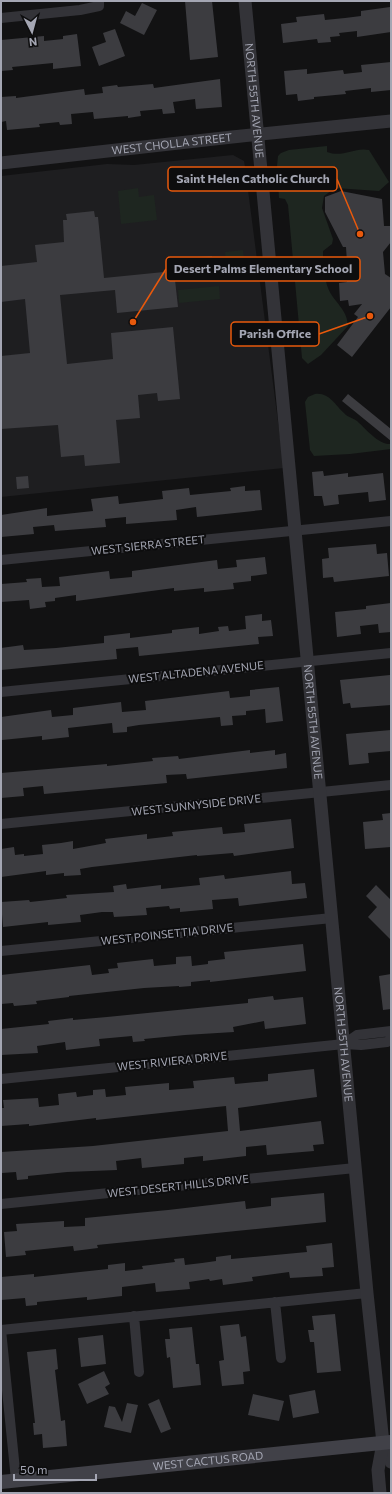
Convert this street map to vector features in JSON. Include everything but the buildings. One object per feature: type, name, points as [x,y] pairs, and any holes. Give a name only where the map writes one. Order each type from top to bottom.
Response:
[{"type":"main road","name":"WEST CACTUS ROAD","points":[[1,1482],[387,1443]]},
{"type":"street","name":"NORTH 55TH AVENUE","points":[[244,1],[367,1293],[387,1443]]},
{"type":"street","points":[[1,18],[80,10],[99,3]]},
{"type":"street","name":"WEST CHOLLA STREET","points":[[1,163],[256,134],[391,121]]},
{"type":"street","name":"WEST SIERRA STREET","points":[[1,560],[295,529],[391,521]]},
{"type":"street","name":"WEST ALTADENA AVENUE","points":[[1,692],[391,653]]},
{"type":"street","name":"WEST SUNNYSIDE DRIVE","points":[[1,824],[391,785]]},
{"type":"street","name":"WEST POINSETTIA DRIVE","points":[[1,951],[332,918]]},
{"type":"street","name":"WEST RIVIERA DRIVE","points":[[344,1044],[357,1035],[391,1031]]},
{"type":"street","name":"WEST RIVIERA DRIVE","points":[[1,1079],[344,1044],[361,1045],[388,1042],[391,1040]]},
{"type":"street","name":"WEST DESERT HILLS DRIVE","points":[[1,1204],[355,1168]]},
{"type":"street","points":[[16,1480],[1,1330],[367,1293]]},
{"type":"street","points":[[275,1302],[281,1358]]},
{"type":"street","points":[[134,1316],[139,1372]]},
{"type":"street","points":[[387,1443],[391,1462]]},
{"type":"street","points":[[380,1493],[378,1470],[387,1443]]},
{"type":"shaded area","points":[[327,146],[327,152],[333,154],[364,149],[369,150],[389,182],[379,191],[335,188],[324,196],[322,208],[333,239],[332,244],[323,251],[326,280],[328,288],[343,310],[348,326],[321,355],[308,364],[302,358],[288,205],[285,199],[279,198],[277,166],[278,156],[281,153],[289,150]]},
{"type":"shaded area","points":[[233,155],[244,161],[245,167],[284,468],[1,497],[1,176],[107,164],[134,165]]},
{"type":"shaded area","points":[[138,188],[139,197],[154,195],[157,220],[121,224],[118,191]]},
{"type":"shaded area","points":[[243,250],[245,266],[226,268],[225,252]]},
{"type":"shaded area","points":[[219,286],[220,299],[179,303],[178,290]]},
{"type":"shaded area","points":[[315,394],[328,397],[346,415],[357,421],[378,440],[391,444],[391,449],[350,454],[314,456],[310,450],[305,402],[308,397]]},
{"type":"place","name":"Saint Helen Catholic Church","points":[[360,234]]},
{"type":"place","name":"Parish Office","points":[[370,316]]},
{"type":"place","name":"Desert Palms Elementary School","points":[[133,322]]}]
